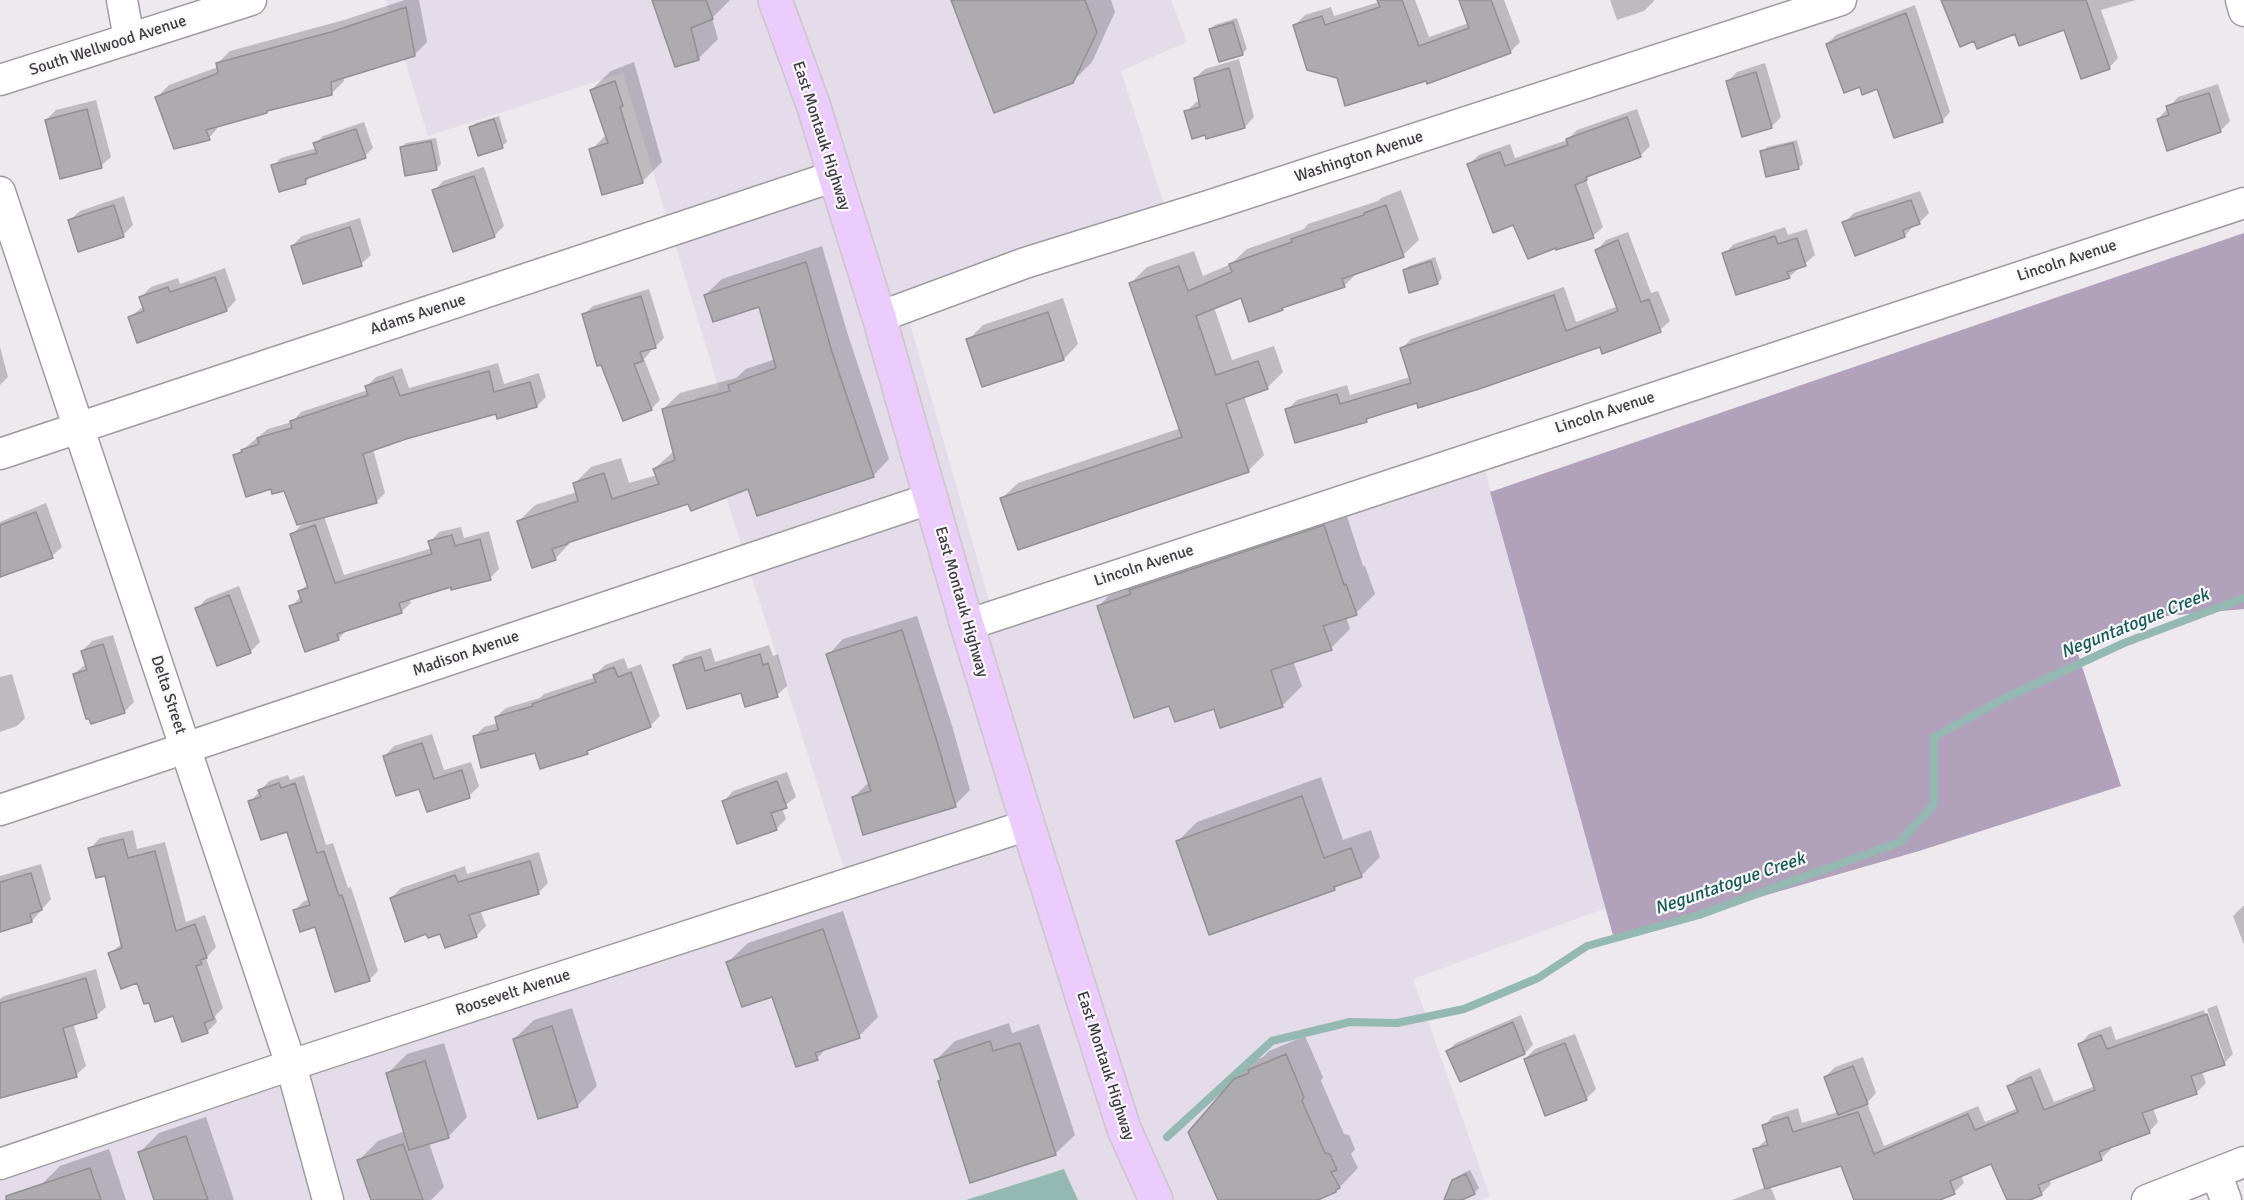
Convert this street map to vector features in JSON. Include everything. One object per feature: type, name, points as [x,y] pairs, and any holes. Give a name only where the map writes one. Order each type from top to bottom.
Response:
[{"type":"main road","name":"East Montauk Highway","points":[[774,0],[814,107],[836,176],[932,498],[967,625],[1124,1129],[1156,1200]]},
{"type":"street","points":[[122,0],[129,39]]},
{"type":"street","name":"South Wellwood Avenue","points":[[0,80],[251,0]]},
{"type":"street","name":"Washington Avenue","points":[[879,317],[1025,263],[1208,206],[1841,0]]},
{"type":"street","points":[[2241,0],[2244,11]]},
{"type":"street","name":"Adams Avenue","points":[[0,454],[836,176]]},
{"type":"street","name":"Delta Street","points":[[0,192],[291,1065],[328,1200]]},
{"type":"street","name":"Lincoln Avenue","points":[[967,625],[2244,203]]},
{"type":"street","name":"Madison Avenue","points":[[0,810],[932,498]]},
{"type":"street","name":"Roosevelt Avenue","points":[[0,1164],[291,1065],[1028,825]]},
{"type":"street","points":[[2147,1200],[2221,1187],[2244,1162]]},
{"type":"shaded area","points":[[386,0],[1171,0],[1187,42],[1121,71],[1166,210],[903,299],[996,625],[1484,466],[1606,908],[1413,979],[1490,1196],[1481,1200],[1078,1200],[1064,1169],[966,1200],[0,1200],[0,1175],[851,891],[695,398],[719,389],[623,73],[428,136]]},
{"type":"shaded area","points":[[2244,233],[2244,609],[2144,618],[2077,651],[2121,786],[1919,851],[1614,939],[1490,492]]},
{"type":"shaded area","points":[[1064,1169],[1078,1200],[966,1200]]},
{"type":"building","points":[[652,0],[706,0],[713,19],[691,28],[699,60],[675,67]]},
{"type":"building","points":[[951,0],[1085,0],[1097,32],[1073,83],[994,113]]},
{"type":"building","points":[[1377,0],[1402,0],[1419,46],[1469,28],[1459,0],[1491,0],[1511,53],[1427,84],[1426,81],[1345,106],[1337,78],[1307,70],[1293,25],[1322,16],[1325,25],[1380,7]]},
{"type":"building","points":[[1941,0],[2086,0],[2110,69],[2081,79],[2064,30],[2019,46],[2015,34],[1977,49],[1974,41],[1960,47]]},
{"type":"building","points":[[406,7],[415,56],[331,82],[332,95],[267,111],[267,113],[206,130],[210,140],[174,149],[155,97],[216,74],[218,72],[216,63],[331,32]]},
{"type":"building","points":[[1906,13],[1943,122],[1894,138],[1877,89],[1862,95],[1860,87],[1844,93],[1826,44]]},
{"type":"building","points":[[1233,22],[1243,55],[1219,62],[1209,29]]},
{"type":"building","points":[[1229,68],[1245,128],[1206,139],[1205,135],[1192,139],[1184,111],[1200,107],[1194,78]]},
{"type":"building","points":[[1756,72],[1772,128],[1742,137],[1726,81]]},
{"type":"building","points":[[615,81],[623,106],[620,107],[643,183],[602,195],[589,149],[608,143],[590,90]]},
{"type":"building","points":[[2209,93],[2221,132],[2167,151],[2157,119],[2169,115],[2166,106]]},
{"type":"building","points":[[87,109],[102,168],[60,179],[45,120]]},
{"type":"building","points":[[1627,117],[1641,157],[1586,177],[1587,180],[1575,185],[1594,238],[1556,250],[1556,248],[1528,259],[1513,225],[1493,233],[1467,164],[1500,152],[1505,166],[1568,145],[1566,139]]},
{"type":"building","points":[[494,119],[503,148],[478,156],[469,127]]},
{"type":"building","points":[[356,129],[366,158],[305,179],[306,184],[279,192],[271,165],[317,153],[313,143]]},
{"type":"building","points":[[431,141],[437,170],[405,176],[400,147]]},
{"type":"building","points":[[1793,143],[1799,169],[1766,177],[1760,151]]},
{"type":"building","points":[[474,176],[495,237],[453,252],[432,190]]},
{"type":"building","points":[[1911,200],[1920,224],[1903,230],[1905,237],[1855,256],[1842,222]]},
{"type":"building","points":[[114,205],[124,237],[78,252],[68,220]]},
{"type":"building","points":[[1386,205],[1404,257],[1342,279],[1345,287],[1282,308],[1283,310],[1249,322],[1241,298],[1196,316],[1216,375],[1258,361],[1268,389],[1226,404],[1249,472],[1018,550],[1000,498],[1182,437],[1129,283],[1179,266],[1188,291],[1232,272],[1229,264]]},
{"type":"building","points":[[350,227],[362,266],[303,284],[291,246]]},
{"type":"building","points":[[1775,236],[1778,244],[1797,238],[1806,266],[1787,272],[1790,278],[1736,295],[1722,253]]},
{"type":"building","points":[[1618,240],[1641,302],[1649,299],[1661,332],[1602,354],[1600,347],[1482,388],[1418,408],[1417,403],[1366,419],[1367,422],[1295,443],[1285,409],[1337,394],[1340,404],[1411,383],[1400,348],[1554,295],[1566,331],[1618,311],[1595,250]]},
{"type":"building","points":[[1431,261],[1438,284],[1409,293],[1403,270]]},
{"type":"building","points":[[806,262],[832,352],[874,477],[757,516],[748,489],[691,511],[688,504],[552,549],[556,560],[532,568],[517,521],[578,501],[573,483],[604,473],[612,499],[659,484],[653,469],[675,460],[662,409],[730,391],[728,385],[776,368],[759,307],[713,322],[704,295]]},
{"type":"building","points":[[215,277],[227,311],[137,343],[128,317],[144,311],[139,297],[168,287],[170,292]]},
{"type":"building","points":[[641,296],[656,348],[640,352],[643,361],[634,364],[652,410],[623,421],[601,365],[597,366],[582,314]]},
{"type":"building","points":[[1048,312],[1064,360],[982,387],[966,339]]},
{"type":"building","points":[[489,371],[494,392],[530,382],[537,407],[497,419],[496,414],[406,439],[363,454],[377,503],[297,525],[284,491],[272,494],[271,489],[246,497],[233,455],[259,444],[257,438],[292,428],[290,421],[368,395],[365,386],[393,377],[400,396]]},
{"type":"building","points":[[36,512],[53,558],[0,577],[0,525]]},
{"type":"building","points":[[315,525],[335,583],[432,554],[428,541],[452,535],[455,546],[480,539],[491,580],[451,590],[451,587],[399,603],[402,613],[337,634],[339,640],[305,652],[289,606],[302,602],[298,591],[308,588],[290,534]]},
{"type":"building","points":[[1324,525],[1344,585],[1346,584],[1357,615],[1323,626],[1332,650],[1271,670],[1283,707],[1220,728],[1214,709],[1175,722],[1169,706],[1134,718],[1097,606],[1131,594],[1129,590]]},
{"type":"building","points":[[229,595],[251,653],[217,666],[195,608]]},
{"type":"building","points":[[902,630],[956,807],[863,835],[852,797],[871,791],[826,654]]},
{"type":"building","points":[[103,644],[125,713],[91,724],[89,719],[86,719],[73,674],[87,670],[81,651]]},
{"type":"building","points":[[760,654],[763,665],[768,663],[778,697],[745,707],[741,693],[687,709],[673,665],[701,657],[705,671]]},
{"type":"building","points":[[614,667],[618,677],[631,672],[651,727],[587,751],[588,754],[540,769],[535,753],[481,768],[473,736],[498,730],[495,717],[533,706],[532,704],[596,682],[593,675]]},
{"type":"building","points":[[422,743],[434,779],[462,770],[470,798],[427,812],[419,789],[396,796],[383,756]]},
{"type":"building","points":[[777,781],[787,808],[771,813],[777,830],[737,844],[722,801]]},
{"type":"building","points":[[279,783],[281,788],[295,783],[317,853],[324,851],[339,896],[342,895],[370,981],[335,992],[315,927],[300,932],[293,910],[310,905],[287,832],[261,840],[248,801],[261,797],[258,790]]},
{"type":"building","points":[[1302,796],[1324,858],[1351,848],[1362,877],[1334,887],[1335,890],[1209,935],[1176,841]]},
{"type":"building","points":[[123,839],[128,858],[155,851],[176,931],[195,924],[207,958],[200,960],[202,964],[196,966],[214,1019],[204,1023],[208,1033],[182,1042],[173,1016],[155,1022],[149,1003],[144,1004],[137,983],[121,989],[108,953],[122,948],[105,876],[96,878],[88,848]]},
{"type":"building","points":[[530,861],[539,894],[469,915],[477,937],[445,948],[440,934],[428,938],[426,934],[405,942],[390,898],[455,875],[458,882]]},
{"type":"building","points":[[31,873],[42,910],[30,914],[32,922],[0,932],[0,882]]},
{"type":"building","points":[[823,929],[860,1038],[815,1053],[818,1060],[796,1067],[772,997],[742,1007],[726,962]]},
{"type":"building","points":[[86,978],[97,1018],[63,1028],[77,1077],[0,1098],[0,1003]]},
{"type":"building","points":[[2207,1014],[2225,1065],[2191,1076],[2197,1094],[2142,1113],[2150,1133],[2099,1152],[2102,1160],[2038,1185],[2042,1195],[2030,1200],[2007,1200],[1991,1164],[1950,1181],[1955,1194],[1940,1200],[1854,1200],[1841,1166],[1765,1189],[1753,1149],[1768,1145],[1762,1125],[1788,1117],[1793,1132],[1858,1112],[1874,1154],[1968,1114],[1975,1130],[2018,1112],[2007,1086],[2031,1077],[2044,1110],[2095,1090],[2078,1044],[2101,1035],[2107,1049]]},
{"type":"building","points":[[1513,1022],[1525,1054],[1460,1082],[1446,1051]]},
{"type":"building","points":[[552,1026],[578,1107],[538,1119],[513,1039]]},
{"type":"building","points":[[990,1041],[993,1051],[1020,1043],[1056,1155],[970,1183],[938,1081],[941,1080],[934,1060]]},
{"type":"building","points":[[1565,1043],[1587,1100],[1545,1116],[1524,1059]]},
{"type":"building","points":[[1286,1054],[1304,1097],[1302,1101],[1325,1153],[1330,1154],[1337,1170],[1331,1172],[1340,1188],[1318,1200],[1218,1200],[1188,1132],[1234,1079],[1249,1073],[1248,1070]]},
{"type":"building","points":[[425,1061],[449,1138],[409,1150],[386,1073]]},
{"type":"building","points":[[1853,1066],[1868,1104],[1838,1115],[1824,1077]]},
{"type":"building","points":[[186,1136],[208,1200],[154,1200],[138,1152]]},
{"type":"building","points":[[403,1144],[423,1200],[371,1200],[357,1160]]},
{"type":"building","points":[[90,1168],[101,1200],[6,1200],[6,1196]]},
{"type":"building","points":[[1466,1174],[1475,1194],[1462,1200],[1444,1200],[1452,1180]]},
{"type":"waterway","name":"Neguntatogue Creek","points":[[1167,1137],[1272,1041],[1350,1022],[1397,1023],[1464,1009],[1538,978],[1587,946],[1699,915],[1900,842],[1934,804],[1934,737],[2003,699],[2124,643],[2244,598]]}]
